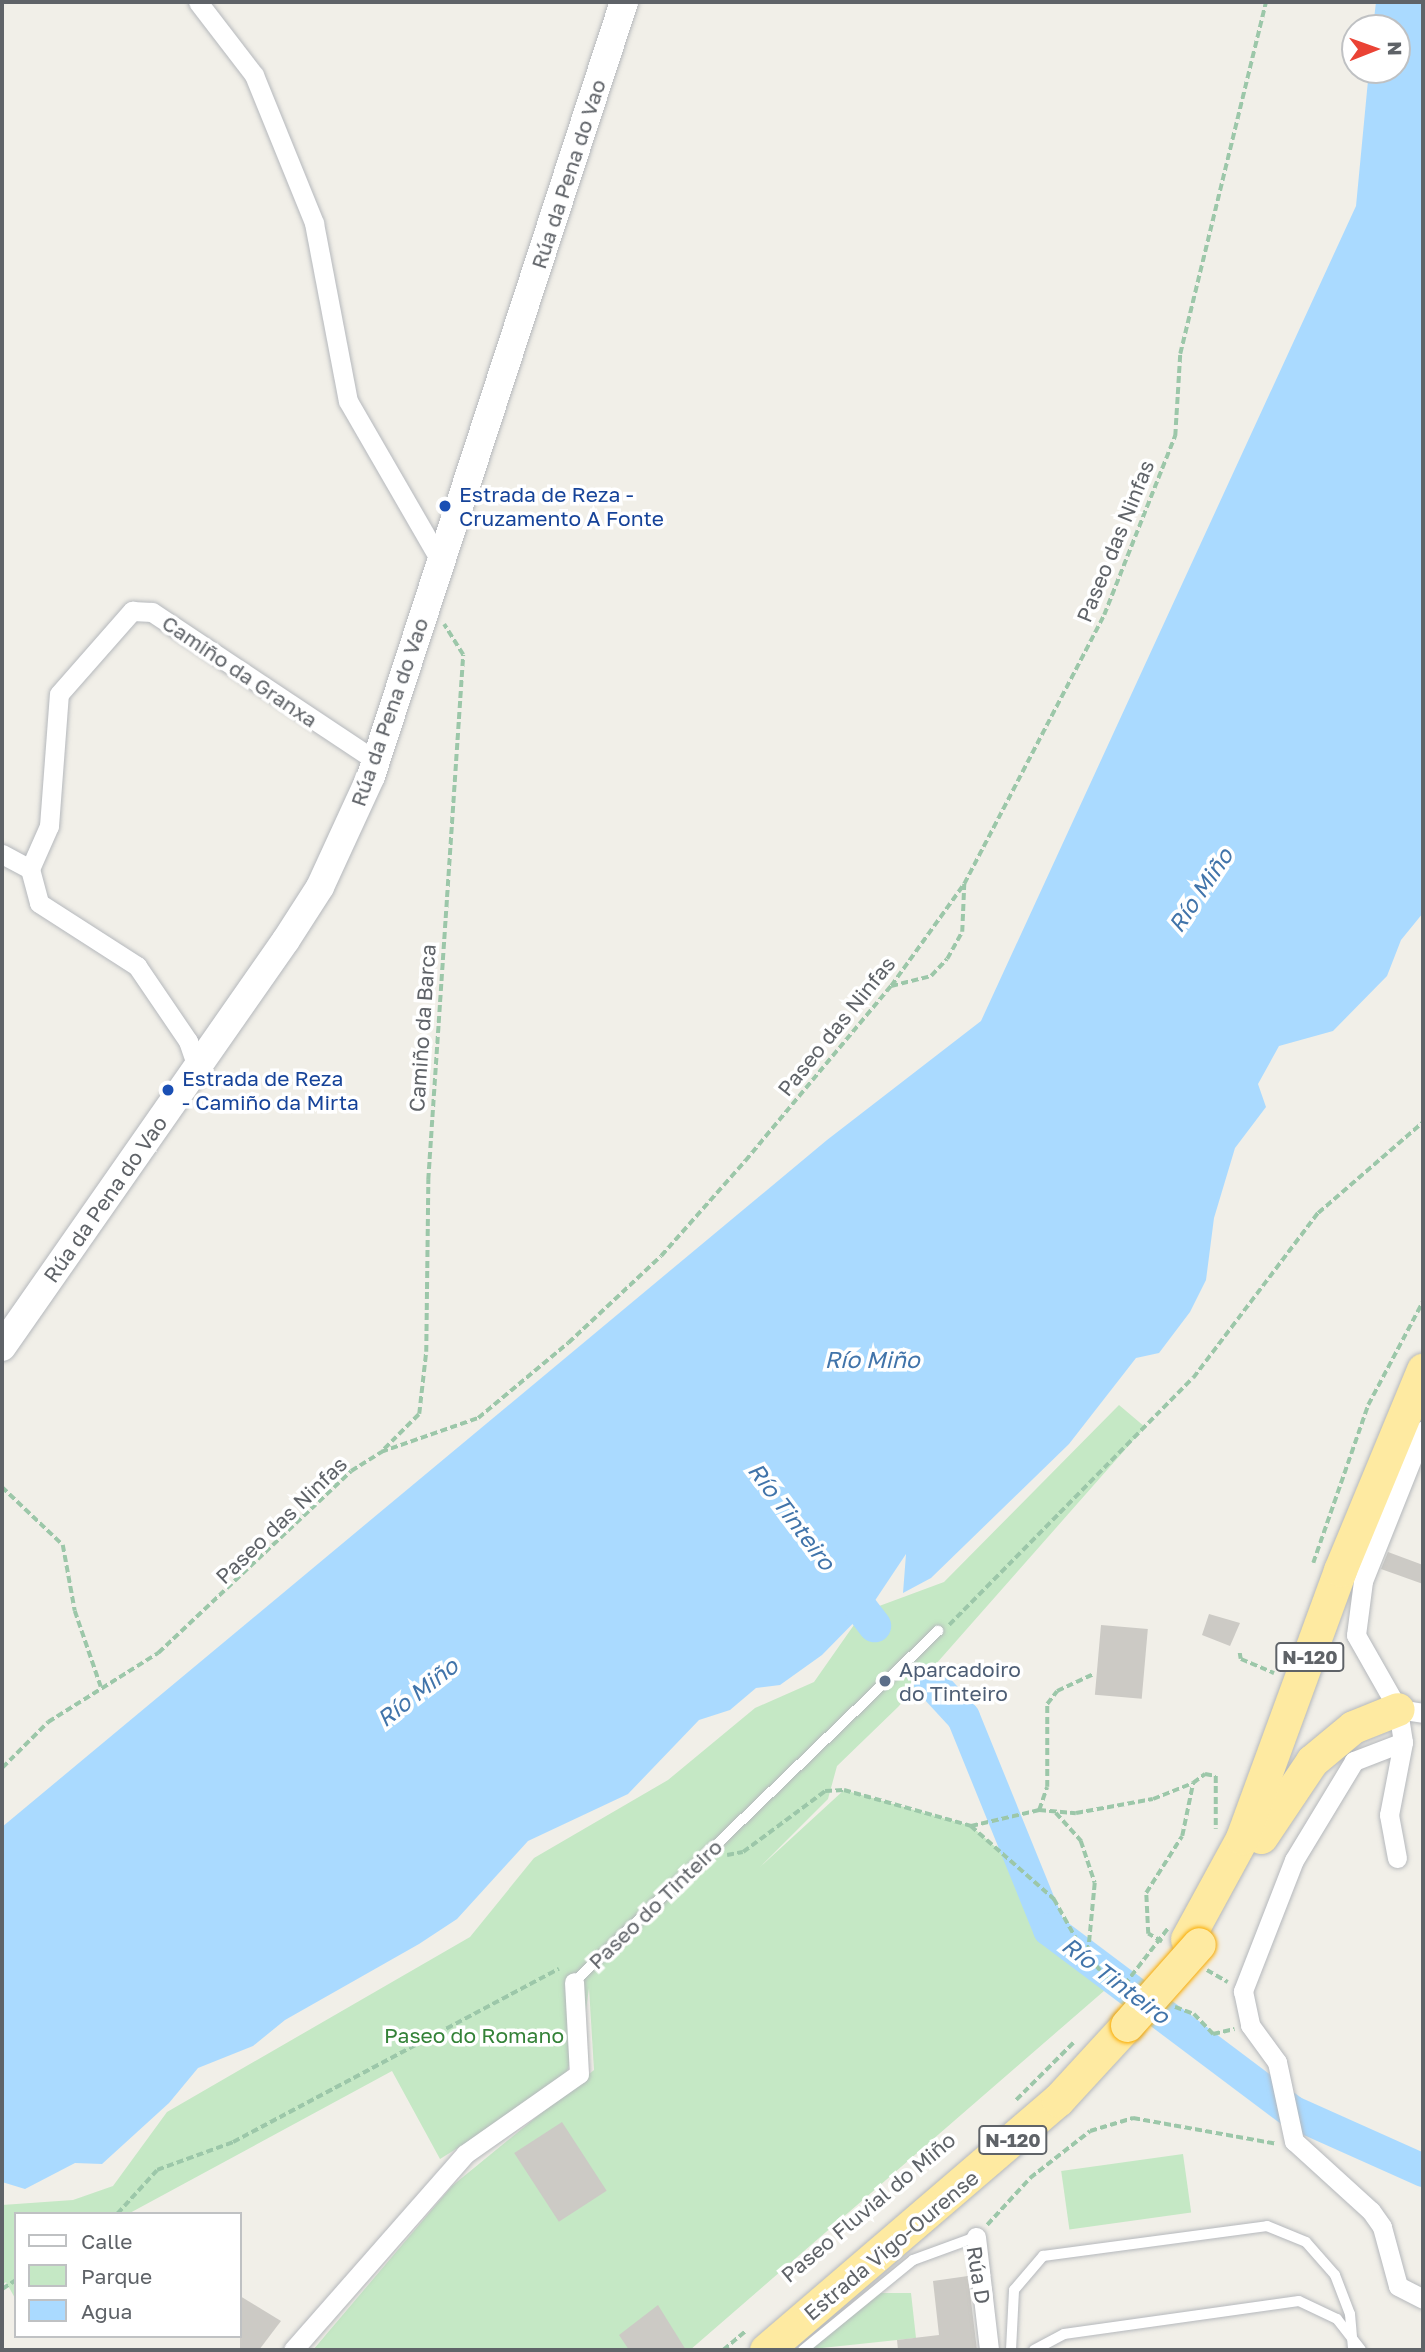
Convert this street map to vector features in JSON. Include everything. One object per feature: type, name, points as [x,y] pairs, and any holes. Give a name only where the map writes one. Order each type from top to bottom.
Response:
[{"type":"highway","name":"Estrada Vigo-Ourense","points":[[762,2336],[902,2254],[1058,2100],[1120,2012],[1184,1944],[1242,1838],[1340,1570],[1423,1370]]},
{"type":"highway","points":[[1184,1944],[1296,1779],[1353,1727],[1411,1711]]},
{"type":"highway","name":"N-120","points":[[786,2350],[902,2254]]},
{"type":"main road","name":"Rúa da Pena do Vao","points":[[2,1347],[320,887],[376,761],[624,2]]},
{"type":"street","points":[[198,2],[254,75],[314,223],[348,401],[441,562]]},
{"type":"street","name":"Camiño da Granxa","points":[[30,869],[49,826],[59,694],[132,611],[152,612],[376,761]]},
{"type":"street","points":[[2,854],[30,869],[39,904],[137,966],[188,1041],[197,1067]]},
{"type":"street","points":[[1397,1858],[1389,1815],[1402,1742],[1411,1711],[1356,1634],[1363,1581],[1423,1431]]},
{"type":"street","points":[[1402,1742],[1354,1761],[1294,1860],[1242,1991],[1250,2025],[1277,2062],[1294,2141],[1371,2211],[1382,2227],[1398,2286],[1423,2299]]},
{"type":"street","name":"Paseo do Tinteiro","points":[[293,2350],[465,2154],[579,2074],[574,1982]]},
{"type":"street","name":"Rúa D","points":[[976,2237],[989,2350]]},
{"type":"lane","name":"Paseo do Tinteiro","points":[[574,1982],[938,1631]]},
{"type":"lane","points":[[1011,2350],[1012,2297],[1043,2256],[1259,2227],[1294,2233],[1324,2259],[1342,2290],[1353,2338],[1353,2350]]},
{"type":"lane","name":"Rúa D","points":[[803,2350],[902,2254],[976,2237]]},
{"type":"lane","points":[[1034,2350],[1064,2334],[1299,2301],[1325,2309],[1361,2350]]},
{"type":"path","name":"Paseo das Ninfas","points":[[2,1768],[48,1722],[158,1653],[351,1471],[380,1452],[478,1418],[568,1343],[662,1256],[891,986],[964,884],[1104,615],[1175,436],[1180,354],[1266,2]]},
{"type":"path","name":"Camiño da Barca","points":[[380,1452],[419,1414],[426,1352],[428,1180],[463,655],[429,598]]},
{"type":"path","points":[[891,986],[932,976],[947,959],[962,932],[964,884]]},
{"type":"path","points":[[938,1631],[960,1618],[1193,1378],[1301,1231],[1423,1122]]},
{"type":"path","points":[[2,1487],[63,1545],[75,1611],[101,1688]]},
{"type":"path","points":[[1240,1653],[1241,1660],[1274,1674]]},
{"type":"path","points":[[1039,1810],[1047,1787],[1047,1704],[1056,1691],[1093,1674]]},
{"type":"path","points":[[971,1826],[1039,1810],[1055,1811],[1153,1799],[1193,1783],[1205,1774],[1216,1776],[1214,1841]]},
{"type":"path","points":[[1193,1783],[1182,1836],[1143,1906],[1148,1934],[1184,1944],[1242,1991]]},
{"type":"path","points":[[698,1862],[743,1852],[825,1791],[844,1790],[971,1826],[1054,1899],[1064,1926],[1112,1984],[1136,1992]]},
{"type":"path","points":[[1055,1811],[1081,1841],[1095,1883],[1088,1956]]},
{"type":"path","points":[[1120,2012],[1184,1944]]},
{"type":"path","points":[[119,2212],[157,2170],[185,2155],[233,2142],[564,1967],[574,1982]]},
{"type":"path","points":[[1171,2005],[1194,2014],[1213,2034],[1250,2025]]},
{"type":"path","points":[[1005,2111],[1078,2037]]},
{"type":"path","points":[[976,2237],[1030,2178],[1090,2131],[1133,2118],[1283,2146],[1294,2141]]},
{"type":"path","points":[[723,2350],[762,2336]]},
{"type":"green space","name":"Paseo do Romano","points":[[1119,1405],[1145,1427],[898,1707],[837,1766],[828,1799],[760,1867],[844,1790],[971,1826],[1019,1867],[1042,1938],[1112,1984],[690,2350],[313,2350],[452,2186],[594,2070],[589,1988],[584,2025],[563,2082],[440,2159],[392,2071],[132,2212],[14,2212],[14,2296],[6,2282],[2,2285],[2,2205],[73,2200],[113,2186],[167,2112],[470,1937],[534,1858],[668,1780],[755,1708],[814,1682],[863,1612],[944,1582]]},
{"type":"green space","points":[[1183,2154],[1191,2212],[1069,2230],[1061,2171]]},
{"type":"green space","points":[[872,2293],[911,2293],[916,2338],[803,2350]]},
{"type":"water","name":"Río Miño","points":[[1376,2],[1423,2],[1423,913],[1401,940],[1387,976],[1333,1031],[1279,1046],[1258,1084],[1266,1107],[1235,1148],[1214,1218],[1206,1280],[1190,1312],[1159,1353],[1136,1358],[1069,1444],[931,1578],[903,1593],[906,1554],[874,1602],[822,1655],[780,1685],[756,1688],[730,1710],[699,1720],[628,1794],[528,1841],[457,1919],[419,1944],[285,2020],[253,2046],[198,2068],[169,2103],[102,2164],[75,2163],[25,2189],[2,2182],[2,1827],[827,1140],[981,1021],[1356,206],[1368,84],[1411,84],[1411,14],[1375,14]]},
{"type":"building","points":[[1388,1552],[1423,1565],[1423,1584],[1381,1569]]},
{"type":"building","points":[[1209,1614],[1240,1623],[1230,1646],[1202,1635]]},
{"type":"building","points":[[1101,1625],[1148,1629],[1142,1699],[1095,1695]]},
{"type":"building","points":[[562,2122],[607,2191],[559,2222],[514,2153]]},
{"type":"building","points":[[968,2276],[977,2350],[898,2350],[897,2340],[939,2335],[933,2281]]},
{"type":"building","points":[[242,2297],[281,2321],[259,2350],[240,2350]]},
{"type":"building","points":[[658,2305],[686,2350],[629,2350],[619,2335]]},
{"type":"waterway","name":"Río Tinteiro","points":[[837,1577],[874,1625]]},
{"type":"waterway","name":"Río Tinteiro","points":[[929,1680],[963,1717],[1049,1929],[1291,2111],[1423,2170]]},
{"type":"place","name":"Estrada de Reza - Cruzamento A Fonte","points":[[445,506]]},
{"type":"place","name":"Estrada de Reza - Camiño da Mirta","points":[[168,1090]]},
{"type":"place","name":"Aparcadoiro do Tinteiro","points":[[885,1681]]}]
